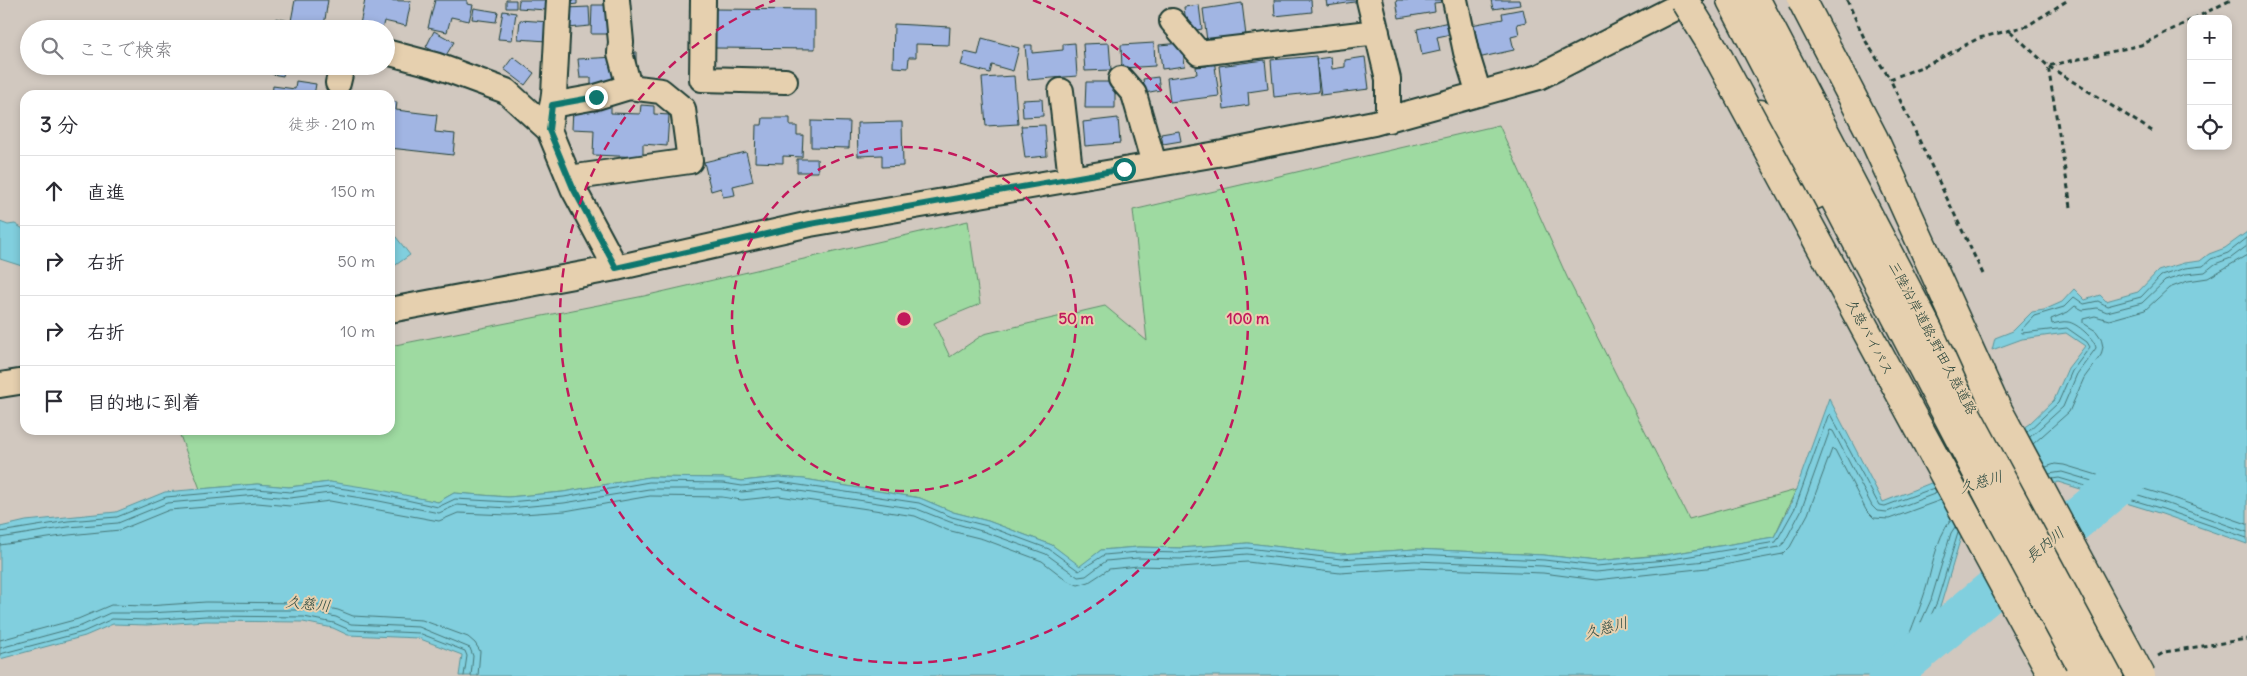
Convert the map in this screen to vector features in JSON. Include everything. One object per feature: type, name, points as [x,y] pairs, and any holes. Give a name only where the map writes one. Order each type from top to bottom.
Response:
[{"type":"highway","name":"久慈バイパス","points":[[1684,0],[1710,42],[2054,676]]},
{"type":"highway","name":"三陸沿岸道路;野田久慈道路","points":[[1731,0],[2083,676]]},
{"type":"highway","name":"三陸沿岸道路;野田久慈道路","points":[[1756,0],[2109,676]]},
{"type":"highway","points":[[1771,0],[1884,244]]},
{"type":"highway","points":[[1802,0],[1874,139],[1992,399],[2149,666]]},
{"type":"highway","points":[[1710,42],[1808,183],[1932,386]]},
{"type":"street","points":[[549,130],[559,0]]},
{"type":"street","points":[[616,0],[621,42],[620,53],[629,87]]},
{"type":"street","points":[[703,0],[702,79],[785,81]]},
{"type":"street","points":[[1370,0],[1388,79],[1388,120]]},
{"type":"street","points":[[1455,0],[1466,52],[1479,94]]},
{"type":"street","points":[[395,309],[616,268],[810,224],[1223,153],[1388,120],[1539,77],[1690,0]]},
{"type":"street","points":[[1172,21],[1200,53],[1377,32]]},
{"type":"street","points":[[395,54],[435,64],[506,91],[549,130],[569,178],[616,268]]},
{"type":"street","points":[[1122,79],[1134,94],[1154,164]]},
{"type":"street","points":[[552,105],[596,97],[629,87],[662,90],[683,108],[690,161],[569,178]]},
{"type":"street","points":[[1061,90],[1071,179]]},
{"type":"street","points":[[0,386],[20,381]]},
{"type":"path","points":[[1847,0],[1865,40],[1890,80],[1982,274]]},
{"type":"path","points":[[1890,80],[1979,38],[2027,26],[2068,0]]},
{"type":"path","points":[[2200,15],[2231,0]]},
{"type":"path","points":[[2048,66],[2140,45],[2187,22]]},
{"type":"path","points":[[2009,30],[2048,66],[2152,131]]},
{"type":"path","points":[[2048,66],[2071,207]]},
{"type":"path","points":[[2149,666],[2165,652],[2247,639]]},
{"type":"green space","points":[[1499,125],[1567,277],[1689,519],[1796,490],[1774,537],[1670,554],[1596,561],[1544,555],[1415,549],[1341,554],[1247,543],[1180,548],[1138,547],[1101,550],[1080,567],[1052,545],[988,521],[953,512],[920,498],[804,479],[779,477],[742,481],[724,478],[649,477],[563,492],[508,497],[454,493],[438,502],[330,482],[289,487],[257,484],[200,489],[180,435],[395,435],[395,345],[644,296],[968,221],[980,304],[934,323],[950,357],[984,334],[1105,306],[1147,341],[1133,210]]},
{"type":"water","points":[[0,222],[8,225],[15,224],[20,227],[20,265],[0,259]]},
{"type":"water","name":"久慈川","points":[[2247,232],[2247,544],[2162,514],[2058,482],[1981,514],[1961,537],[1941,604],[1929,632],[1918,676],[459,676],[462,655],[418,638],[348,635],[333,628],[303,622],[206,621],[147,625],[113,624],[85,636],[0,659],[0,527],[26,521],[116,512],[165,492],[257,484],[289,487],[330,482],[438,502],[454,493],[508,497],[563,492],[649,477],[724,478],[742,481],[779,477],[804,479],[920,498],[953,512],[988,521],[1052,545],[1080,566],[1101,550],[1138,547],[1180,548],[1248,543],[1341,554],[1415,549],[1544,555],[1596,561],[1665,555],[1774,537],[1790,506],[1829,398],[1883,502],[1951,475],[2029,424],[2054,400],[2068,368],[2085,346],[2066,333],[2022,339],[1992,350],[1995,338],[2013,331],[2032,312],[2044,310],[2062,302],[2074,289],[2085,300],[2100,295],[2106,301],[2138,292],[2158,271],[2184,263],[2200,261],[2209,254],[2225,248]]},
{"type":"water","points":[[395,236],[396,237],[410,255],[395,266]]},
{"type":"building","points":[[295,0],[328,0],[325,20],[291,20]]},
{"type":"building","points":[[365,0],[411,1],[406,26],[395,24],[395,20],[361,20]]},
{"type":"building","points":[[435,0],[467,0],[467,4],[473,5],[469,21],[451,17],[447,32],[428,28]]},
{"type":"building","points":[[506,0],[516,0],[516,8],[506,8]]},
{"type":"building","points":[[519,0],[547,0],[546,10],[518,8]]},
{"type":"building","points":[[570,0],[577,0],[577,4],[570,5]]},
{"type":"building","points":[[1274,0],[1311,0],[1312,12],[1275,16]]},
{"type":"building","points":[[1326,0],[1361,0],[1361,1],[1327,6]]},
{"type":"building","points":[[1396,0],[1443,0],[1443,2],[1434,3],[1435,12],[1399,18]]},
{"type":"building","points":[[1491,0],[1519,0],[1520,5],[1493,9]]},
{"type":"building","points":[[1242,3],[1246,36],[1207,41],[1203,9]]},
{"type":"building","points":[[592,5],[608,5],[607,34],[591,34]]},
{"type":"building","points":[[1199,5],[1202,29],[1187,32],[1184,7]]},
{"type":"building","points":[[589,7],[590,26],[568,28],[566,8]]},
{"type":"building","points":[[474,8],[498,12],[496,22],[472,19]]},
{"type":"building","points":[[715,9],[815,10],[815,49],[715,48]]},
{"type":"building","points":[[1523,9],[1526,22],[1517,24],[1519,35],[1511,37],[1514,50],[1478,58],[1471,25],[1503,19],[1502,13]]},
{"type":"building","points":[[503,11],[516,13],[512,40],[498,39]]},
{"type":"building","points":[[520,20],[549,22],[547,41],[518,39]]},
{"type":"building","points":[[1449,22],[1451,34],[1437,37],[1440,51],[1422,55],[1417,29]]},
{"type":"building","points":[[894,24],[950,27],[949,45],[916,44],[916,57],[909,57],[908,68],[893,67]]},
{"type":"building","points":[[434,31],[454,42],[445,57],[426,47]]},
{"type":"building","points":[[982,38],[1019,48],[1013,71],[992,65],[990,73],[961,65],[965,52],[978,55]]},
{"type":"building","points":[[1075,43],[1077,76],[1028,80],[1025,45],[1032,45],[1032,53],[1063,50],[1063,44]]},
{"type":"building","points":[[1109,43],[1111,70],[1085,71],[1083,44]]},
{"type":"building","points":[[1154,43],[1155,66],[1122,68],[1121,45]]},
{"type":"building","points":[[1182,43],[1185,66],[1162,69],[1159,45]]},
{"type":"building","points":[[626,52],[636,52],[636,69]]},
{"type":"building","points":[[1316,56],[1319,92],[1274,97],[1271,60]]},
{"type":"building","points":[[513,57],[534,73],[525,85],[504,69]]},
{"type":"building","points":[[616,57],[618,86],[591,88],[591,78],[580,78],[578,59]]},
{"type":"building","points":[[1331,57],[1332,69],[1345,67],[1345,60],[1365,57],[1369,89],[1321,95],[1316,59]]},
{"type":"building","points":[[1214,59],[1219,96],[1170,102],[1167,78],[1197,74],[1196,67],[1207,66],[1206,60]]},
{"type":"building","points":[[1265,60],[1268,89],[1248,92],[1249,105],[1224,109],[1219,66]]},
{"type":"building","points":[[1014,76],[1018,124],[986,126],[982,78]]},
{"type":"building","points":[[1158,77],[1160,90],[1145,93],[1143,79]]},
{"type":"building","points":[[296,81],[316,84],[315,90],[273,90],[273,86],[295,89]]},
{"type":"building","points":[[1086,82],[1115,82],[1115,108],[1085,108]]},
{"type":"building","points":[[1042,99],[1043,116],[1023,117],[1022,100]]},
{"type":"building","points":[[395,102],[397,102],[396,110],[437,115],[435,132],[455,134],[453,155],[395,149]]},
{"type":"building","points":[[598,105],[611,105],[611,113],[640,114],[641,105],[654,106],[654,114],[669,115],[667,146],[643,144],[643,157],[593,155],[594,130],[572,129],[573,109],[598,111]]},
{"type":"building","points":[[763,118],[790,118],[790,126],[797,126],[797,135],[803,135],[802,157],[783,156],[783,163],[755,162],[756,125],[762,125]]},
{"type":"building","points":[[1118,118],[1120,143],[1085,146],[1083,122]]},
{"type":"building","points":[[811,121],[850,122],[849,148],[811,147]]},
{"type":"building","points":[[902,122],[903,166],[882,167],[882,155],[858,156],[857,123]]},
{"type":"building","points":[[1045,125],[1047,156],[1025,158],[1021,126]]},
{"type":"building","points":[[1179,131],[1181,141],[1163,144],[1161,134]]},
{"type":"building","points":[[746,152],[753,181],[733,186],[735,195],[723,197],[721,188],[711,191],[704,162]]},
{"type":"building","points":[[797,159],[817,159],[818,172],[797,172]]},
{"type":"waterway","name":"長内川","points":[[1889,676],[2148,460]]},
{"type":"route","points":[[596,97],[552,105],[549,130],[573,188],[616,268],[810,224],[1124,169]]}]
